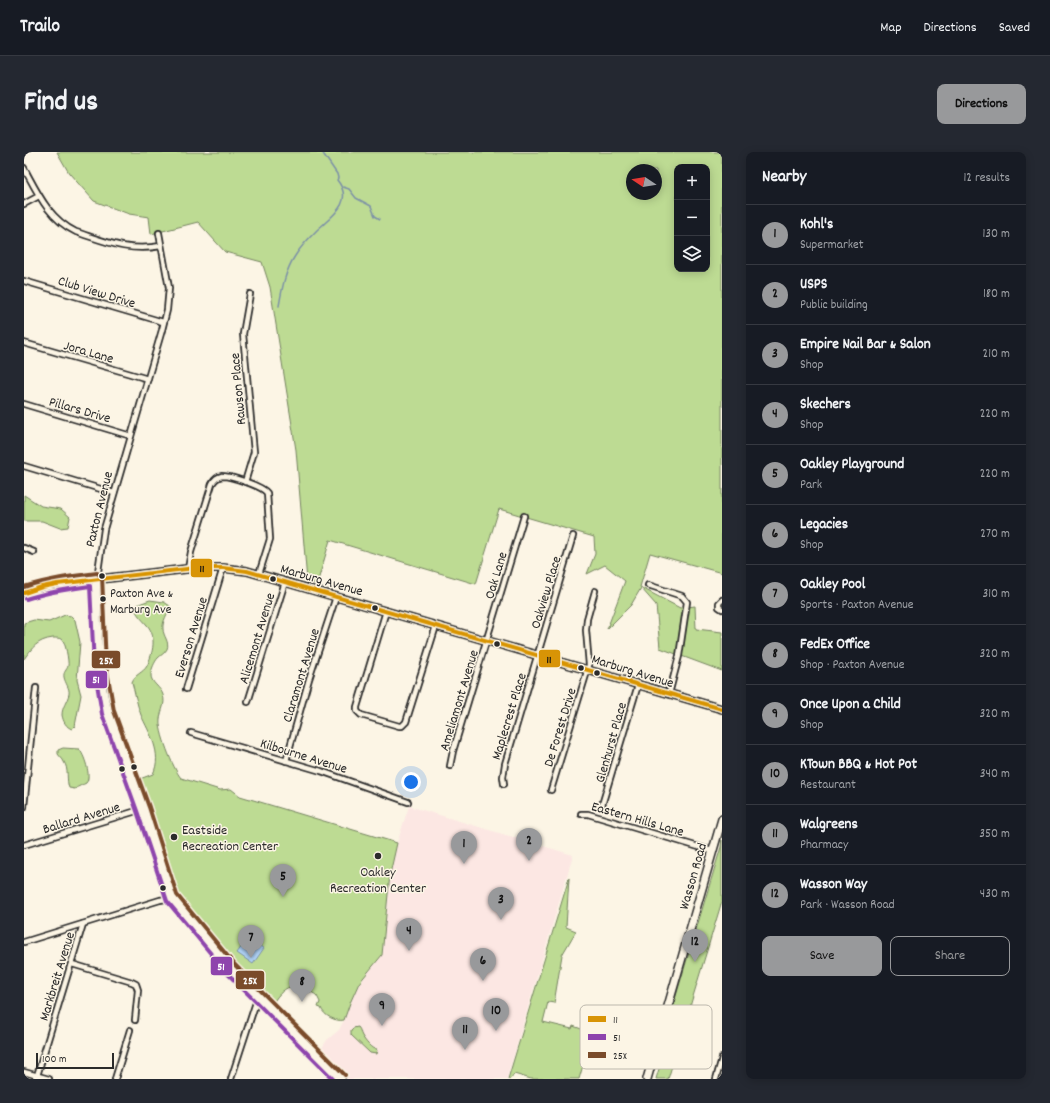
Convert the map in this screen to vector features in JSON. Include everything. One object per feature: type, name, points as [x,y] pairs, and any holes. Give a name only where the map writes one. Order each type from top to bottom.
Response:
[{"type":"street","points":[[24,168],[39,196],[56,219],[63,225],[76,232],[129,248],[141,249],[161,246]]},
{"type":"street","points":[[24,204],[39,196]]},
{"type":"street","name":"Paxton Avenue","points":[[159,234],[169,288],[167,310],[102,535],[96,579],[99,663],[103,697],[143,809],[172,898],[196,928],[258,996],[341,1079]]},
{"type":"street","name":"Club View Drive","points":[[24,281],[163,322]]},
{"type":"street","name":"Rawson Place","points":[[245,482],[254,452],[244,334],[250,294]]},
{"type":"street","name":"Jora Lane","points":[[24,343],[148,379]]},
{"type":"street","name":"Pillars Drive","points":[[24,404],[131,436]]},
{"type":"street","points":[[24,466],[114,493]]},
{"type":"street","points":[[188,569],[191,552],[214,481],[219,477],[224,476],[265,490],[268,496],[270,539],[260,574]]},
{"type":"street","name":"Oak Lane","points":[[487,640],[524,516]]},
{"type":"street","name":"Oakview Place","points":[[538,655],[573,536]]},
{"type":"street","points":[[24,548],[34,552]]},
{"type":"street","name":"Marburg Avenue","points":[[24,593],[57,584],[188,569],[210,567],[247,571],[722,709]]},
{"type":"street","name":"Everson Avenue","points":[[186,689],[223,568]]},
{"type":"street","name":"Alicemont Avenue","points":[[248,702],[284,582]]},
{"type":"street","points":[[648,585],[682,596],[687,602],[679,656],[669,694]]},
{"type":"street","name":"De Forest Drive","points":[[551,790],[590,662],[586,630],[587,619],[595,591]]},
{"type":"street","name":"Claramont Avenue","points":[[286,761],[309,679],[336,597]]},
{"type":"street","points":[[722,600],[719,603],[722,609]]},
{"type":"street","points":[[386,611],[357,707],[357,711],[361,715],[399,726],[402,726],[406,722],[436,626]]},
{"type":"street","name":"Ameliamont Avenue","points":[[450,766],[487,640]]},
{"type":"street","name":"Maplecrest Place","points":[[504,784],[503,777],[505,764],[538,655]]},
{"type":"street","name":"Glenhurst Place","points":[[602,805],[638,685]]},
{"type":"street","points":[[24,807],[36,688]]},
{"type":"street","name":"Kilbourne Avenue","points":[[191,733],[337,776],[408,802]]},
{"type":"street","name":"Ballard Avenue","points":[[24,845],[143,809]]},
{"type":"street","name":"Eastern Hills Lane","points":[[581,814],[588,814],[712,851]]},
{"type":"street","name":"Wasson Road","points":[[668,1005],[722,819]]},
{"type":"street","points":[[24,942],[172,898]]},
{"type":"street","name":"Markbreit Avenue","points":[[37,1077],[83,924]]},
{"type":"street","points":[[72,964],[136,984],[138,990],[135,1020]]},
{"type":"street","points":[[231,1079],[258,996]]},
{"type":"street","points":[[115,1079],[130,1030]]},
{"type":"street","points":[[716,1079],[722,1058]]},
{"type":"street","name":"Wasson Road","points":[[647,1079],[650,1069]]},
{"type":"street","points":[[24,1072],[37,1077],[49,1079]]},
{"type":"shaded area","points":[[409,806],[573,855],[507,1079],[341,1079],[317,1055],[327,1040],[339,1030],[344,1020],[351,994],[382,955],[390,874],[397,843]]},
{"type":"green space","points":[[57,152],[722,152],[722,573],[650,553],[640,587],[680,608],[695,606],[696,629],[722,632],[722,671],[660,648],[656,605],[641,588],[631,605],[607,629],[625,581],[605,565],[587,574],[595,554],[594,537],[499,509],[476,584],[330,540],[317,584],[307,581],[296,450],[270,287],[262,262],[225,252],[198,222],[151,234],[149,217],[129,214],[94,201],[69,173]]},
{"type":"green space","points":[[24,495],[41,506],[61,509],[70,517],[68,527],[60,528],[42,521],[24,521]]},
{"type":"green space","points":[[150,600],[164,602],[170,606],[163,626],[163,632],[168,646],[164,653],[154,663],[151,677],[162,692],[164,698],[160,719],[161,732],[170,758],[181,778],[220,790],[231,789],[240,796],[397,843],[390,874],[382,955],[359,983],[344,1020],[337,1020],[327,1016],[321,1008],[318,1007],[320,1002],[315,994],[300,989],[290,987],[285,989],[273,1004],[230,960],[182,902],[176,892],[137,780],[153,774],[156,766],[156,751],[154,743],[141,715],[132,682],[135,677],[147,666],[153,645],[150,629],[138,615],[134,607]]},
{"type":"green space","points":[[65,615],[71,616],[75,620],[80,642],[77,680],[81,695],[75,726],[72,729],[65,724],[62,715],[69,692],[64,677],[68,663],[62,639],[47,639],[39,643],[32,648],[24,659],[24,623],[34,620],[49,622]]},
{"type":"green space","points":[[63,748],[79,749],[87,766],[88,780],[86,783],[75,789],[69,788],[66,765],[58,754],[58,750]]},
{"type":"green space","points":[[722,840],[722,901],[690,1005],[673,1005]]},
{"type":"green space","points":[[569,878],[566,927],[576,931],[562,955],[554,1003],[548,1002],[543,1022],[572,1029],[573,1026],[580,1029],[580,1069],[582,1069],[579,1079],[531,1079],[514,1074],[510,1079],[508,1079]]},
{"type":"green space","points":[[358,1027],[366,1042],[377,1050],[376,1054],[370,1053],[351,1035],[351,1030]]},
{"type":"green space","points":[[659,1069],[671,1069],[668,1079],[656,1079]]},
{"type":"water","points":[[244,943],[244,945],[254,951],[259,945],[264,948],[253,964],[237,953]]},
{"type":"waterway","points":[[279,306],[286,274],[295,256],[308,239],[335,214],[343,202],[344,195],[337,180],[337,174],[322,152]]},
{"type":"waterway","points":[[343,187],[349,189],[356,198],[371,206],[375,216],[380,219]]},
{"type":"transit line","name":"11","points":[[24,593],[57,584],[195,568],[223,568],[247,571],[722,709]]},
{"type":"transit line","name":"25X","points":[[24,587],[78,575],[97,573],[102,576],[106,665],[114,711],[149,807],[177,895],[235,965],[345,1075]]},
{"type":"transit line","name":"51","points":[[26,599],[90,586],[94,666],[102,714],[137,811],[167,901],[227,973],[333,1079]]},
{"type":"place","name":"Paxton Ave & Marburg Ave","points":[[103,599]]},
{"type":"place","name":"Eastside Recreation Center","points":[[174,837]]},
{"type":"place","name":"Oakley Recreation Center","points":[[378,856]]},
{"type":"place","name":"USPS","points":[[529,861]]},
{"type":"place","name":"Kohl's","points":[[464,864]]},
{"type":"place","name":"Oakley Playground","points":[[283,897]]},
{"type":"place","name":"Empire Nail Bar & Salon","points":[[501,920]]},
{"type":"place","name":"Skechers","points":[[409,951]]},
{"type":"place","name":"Oakley Pool","points":[[251,958]]},
{"type":"place","name":"Wasson Way","points":[[695,962]]},
{"type":"place","name":"Legacies","points":[[483,981]]},
{"type":"place","name":"FedEx Office","points":[[302,1002]]},
{"type":"place","name":"Once Upon a Child","points":[[382,1026]]},
{"type":"place","name":"KTown BBQ & Hot Pot","points":[[496,1031]]},
{"type":"place","name":"Walgreens","points":[[465,1050]]}]
